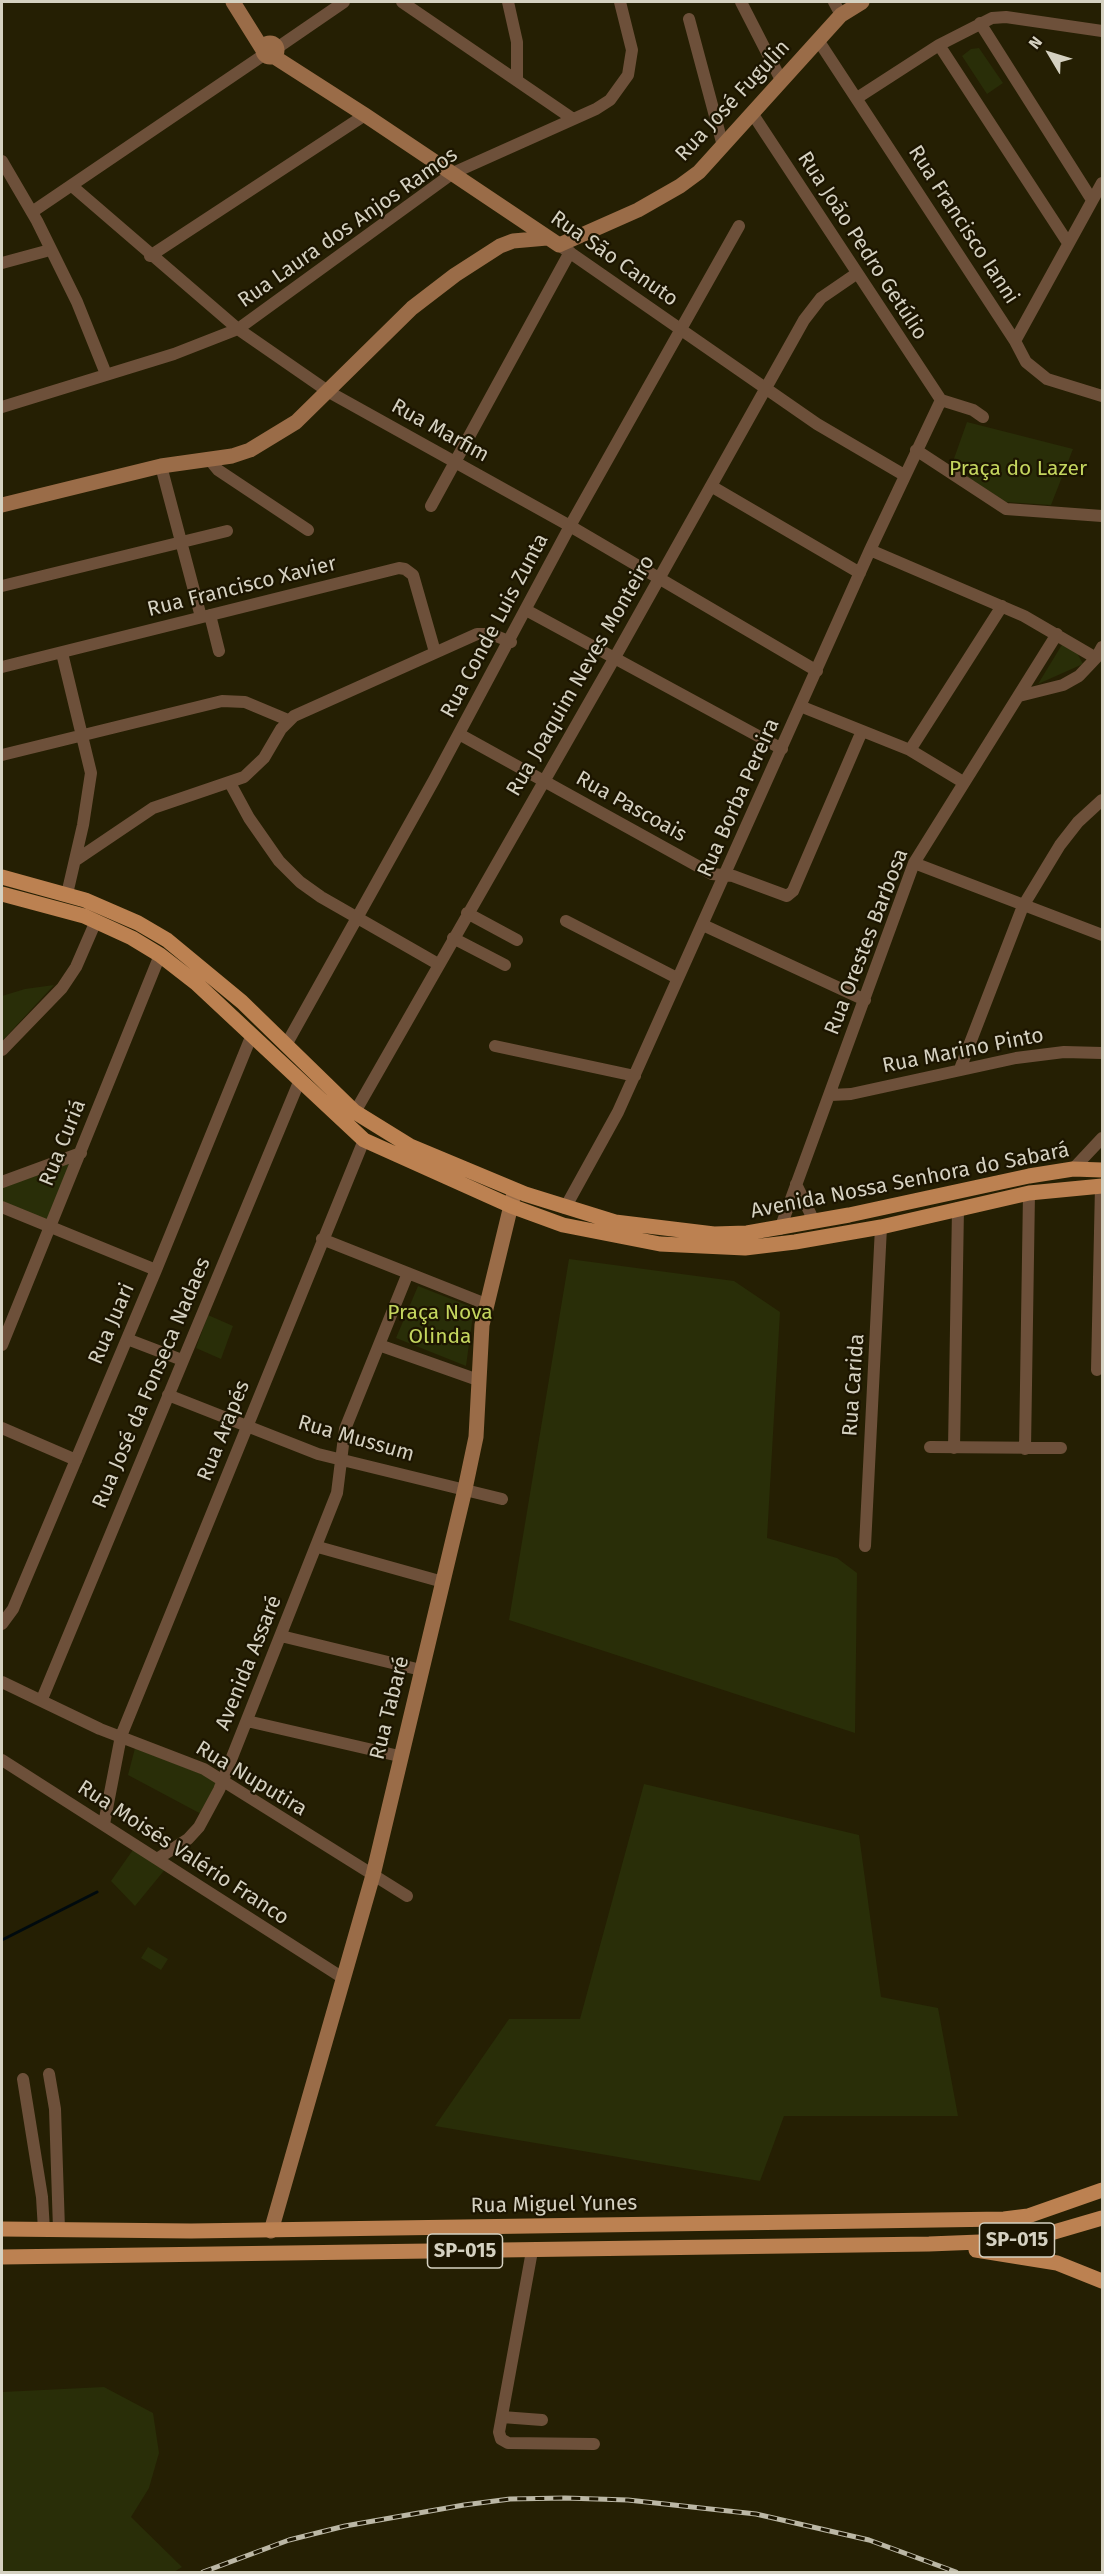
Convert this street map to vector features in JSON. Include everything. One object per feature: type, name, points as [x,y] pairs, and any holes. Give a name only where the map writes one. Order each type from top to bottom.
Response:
[{"type":"main road","name":"Avenida Nossa Senhora do Sabará","points":[[2,877],[67,894],[110,910],[167,940],[203,966],[355,1112],[410,1146],[515,1190],[565,1208],[615,1222],[714,1234],[780,1229],[1073,1169],[1102,1170]]},
{"type":"main road","name":"Avenida Nossa Senhora do Sabará","points":[[2,894],[96,921],[132,938],[160,955],[204,991],[299,1082],[364,1140],[512,1206],[563,1225],[611,1236],[706,1248],[745,1248],[881,1227],[1029,1193],[1102,1186]]},
{"type":"main road","name":"Rua Miguel Yunes","points":[[2,2229],[271,2230],[1004,2219],[1028,2216],[1102,2190]]},
{"type":"main road","name":"Rua Miguel Yunes","points":[[2,2257],[929,2244],[1005,2241],[1036,2237],[1102,2218]]},
{"type":"main road","points":[[638,2247],[638,2241],[646,2232],[671,2224]]},
{"type":"main road","points":[[552,2250],[559,2244],[587,2237],[594,2225]]},
{"type":"main road","points":[[929,2244],[1048,2260],[1102,2282]]},
{"type":"street","points":[[32,212],[344,2]]},
{"type":"street","points":[[402,2],[573,119]]},
{"type":"street","points":[[508,2],[517,42],[517,79]]},
{"type":"street","name":"Rua Laura dos Anjos Ramos","points":[[2,407],[51,394],[106,374],[174,354],[238,329],[453,173],[610,100],[628,75],[632,50],[620,2]]},
{"type":"street","points":[[741,2],[781,80]]},
{"type":"street","name":"Rua José Fugulin","points":[[2,505],[161,466],[250,450],[296,422],[412,309],[486,252],[513,241],[559,245],[634,212],[681,186],[699,172],[818,40],[837,8],[862,2]]},
{"type":"street","name":"Rua São Canuto","points":[[235,6],[272,49],[301,75],[365,114],[453,173],[817,424],[904,475]]},
{"type":"street","points":[[857,98],[939,45],[992,18],[1006,16],[1102,31]]},
{"type":"street","points":[[689,19],[723,146]]},
{"type":"street","points":[[980,23],[1092,200]]},
{"type":"street","name":"Rua Francisco Ianni","points":[[818,40],[1015,341],[1026,362],[1034,370],[1064,386],[1102,396]]},
{"type":"street","points":[[939,45],[1068,243]]},
{"type":"street","name":"Rua João Pedro Getúlio","points":[[752,112],[856,274],[941,400]]},
{"type":"street","points":[[150,256],[365,114]]},
{"type":"street","points":[[2,161],[32,212],[77,302],[106,374]]},
{"type":"street","points":[[1015,341],[1102,183]]},
{"type":"street","name":"Rua Marfim","points":[[72,186],[150,256],[238,329],[329,392],[570,526],[817,671]]},
{"type":"street","name":"Rua Conde Luis Zunta","points":[[286,1045],[511,642],[570,526],[739,226]]},
{"type":"street","points":[[431,506],[559,245]]},
{"type":"street","points":[[2,263],[50,250]]},
{"type":"street","name":"Rua Joaquim Neves Monteiro","points":[[355,1112],[809,312],[821,298],[856,274]]},
{"type":"street","points":[[941,400],[973,410],[983,417]]},
{"type":"street","name":"Rua Borba Pereira","points":[[565,1208],[618,1112],[635,1076],[870,550],[941,400]]},
{"type":"street","points":[[916,450],[1006,509],[1101,512]]},
{"type":"street","points":[[209,459],[218,470],[308,530]]},
{"type":"street","points":[[161,466],[181,541],[219,651]]},
{"type":"street","points":[[711,486],[860,573]]},
{"type":"street","points":[[2,586],[227,531]]},
{"type":"street","points":[[870,550],[1002,606],[1057,634],[1096,658]]},
{"type":"street","name":"Rua Francisco Xavier","points":[[2,667],[405,569],[413,575],[435,652]]},
{"type":"street","points":[[910,750],[1002,606]]},
{"type":"street","points":[[526,610],[782,749]]},
{"type":"street","points":[[76,860],[153,808],[175,798],[244,777],[257,765],[288,720],[477,634],[491,634],[511,642]]},
{"type":"street","name":"Rua Orestes Barbosa","points":[[780,1229],[831,1095],[914,863],[1057,634]]},
{"type":"street","points":[[1019,696],[1064,686],[1079,676],[1096,658],[1102,647]]},
{"type":"street","points":[[62,652],[83,736],[91,781],[67,894]]},
{"type":"street","points":[[2,755],[232,700],[257,706],[288,720]]},
{"type":"street","points":[[800,706],[910,750],[963,782]]},
{"type":"street","name":"Rua Pascoais","points":[[459,734],[712,874],[733,876],[783,896],[791,894],[862,731]]},
{"type":"street","points":[[230,783],[249,818],[279,861],[310,890],[438,964]]},
{"type":"street","points":[[960,1069],[1023,906],[1060,845],[1078,822],[1102,800]]},
{"type":"street","points":[[914,863],[1102,935]]},
{"type":"street","points":[[467,913],[517,940]]},
{"type":"street","points":[[2,1050],[62,988],[76,966],[96,921]]},
{"type":"street","points":[[566,921],[677,978]]},
{"type":"street","points":[[703,925],[865,1000]]},
{"type":"street","points":[[453,938],[506,965]]},
{"type":"street","name":"Rua Curiá","points":[[2,1345],[160,955]]},
{"type":"street","name":"Rua Juari","points":[[2,1624],[13,1609],[251,1037]]},
{"type":"street","points":[[495,1046],[635,1076]]},
{"type":"street","name":"Rua Marino Pinto","points":[[831,1095],[851,1094],[1016,1058],[1064,1053],[1102,1053]]},
{"type":"street","name":"Rua José da Fonseca Nadaes","points":[[42,1699],[299,1082]]},
{"type":"street","points":[[1073,1169],[1102,1138]]},
{"type":"street","name":"Rua Arapés","points":[[104,1824],[121,1736],[364,1140]]},
{"type":"street","points":[[2,1182],[81,1153]]},
{"type":"street","points":[[796,1184],[814,1221]]},
{"type":"street","points":[[1097,1370],[1102,1186]]},
{"type":"street","name":"Rua Tabaré","points":[[271,2230],[373,1875],[399,1756],[465,1489],[476,1437],[478,1380],[486,1304],[515,1190]]},
{"type":"street","points":[[1024,1449],[1029,1193]]},
{"type":"street","points":[[2,1207],[156,1270]]},
{"type":"street","points":[[954,1448],[958,1208]]},
{"type":"street","name":"Rua Carida","points":[[865,1546],[881,1227]]},
{"type":"street","points":[[322,1239],[486,1304]]},
{"type":"street","name":"Avenida Assaré","points":[[157,1859],[188,1839],[199,1827],[223,1779],[338,1493],[345,1429],[408,1273]]},
{"type":"street","points":[[127,1339],[182,1360]]},
{"type":"street","points":[[379,1345],[478,1380]]},
{"type":"street","name":"Rua Mussum","points":[[168,1395],[318,1454],[502,1499]]},
{"type":"street","points":[[2,1428],[76,1460]]},
{"type":"street","points":[[930,1447],[1061,1448]]},
{"type":"street","points":[[318,1547],[443,1582]]},
{"type":"street","points":[[281,1636],[421,1670]]},
{"type":"street","name":"Rua Nuputira","points":[[2,1682],[223,1779],[406,1896]]},
{"type":"street","points":[[247,1721],[399,1756]]},
{"type":"street","name":"Rua Moisés Valério Franco","points":[[2,1760],[343,1978]]},
{"type":"street","points":[[49,2074],[56,2109],[51,2230]]},
{"type":"street","points":[[23,2079],[42,2197],[51,2230]]},
{"type":"street","points":[[532,2251],[499,2432],[501,2439],[508,2443],[594,2444]]},
{"type":"street","points":[[502,2417],[542,2420]]},
{"type":"green space","points":[[979,48],[1003,83],[987,94],[962,56],[971,49]]},
{"type":"green space","name":"Praça do Lazer","points":[[967,422],[1073,449],[1051,505],[1006,502],[951,467]]},
{"type":"green space","points":[[1063,643],[1076,651],[1083,664],[1038,684]]},
{"type":"green space","points":[[54,985],[2,1041],[2,996],[25,989]]},
{"type":"green space","points":[[73,1159],[48,1222],[2,1201],[2,1187]]},
{"type":"green space","points":[[569,1259],[734,1281],[780,1312],[767,1538],[837,1558],[857,1573],[855,1733],[509,1620]]},
{"type":"green space","name":"Praça Nova Olinda","points":[[418,1286],[474,1308],[466,1366],[396,1338]]},
{"type":"green space","points":[[208,1315],[233,1326],[221,1359],[196,1348]]},
{"type":"green space","points":[[135,1748],[212,1778],[217,1785],[203,1815],[128,1775]]},
{"type":"green space","points":[[644,1784],[859,1835],[881,1997],[938,2008],[958,2116],[784,2116],[760,2181],[435,2126],[509,2019],[580,2019]]},
{"type":"green space","points":[[135,1847],[167,1867],[135,1906],[111,1881]]},
{"type":"green space","points":[[148,1947],[168,1959],[161,1970],[141,1958]]},
{"type":"green space","points":[[104,2387],[153,2413],[159,2453],[149,2488],[131,2517],[182,2567],[174,2572],[2,2572],[2,2392]]},
{"type":"waterway","points":[[2,1940],[97,1892]]},
{"type":"railway","points":[[203,2572],[289,2540],[345,2526],[510,2499],[565,2498],[628,2500],[756,2514],[869,2540],[956,2572]]}]
